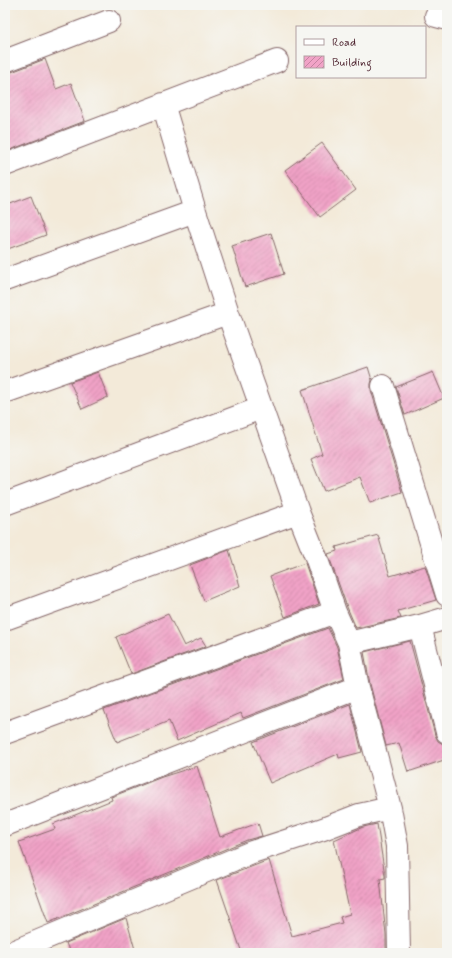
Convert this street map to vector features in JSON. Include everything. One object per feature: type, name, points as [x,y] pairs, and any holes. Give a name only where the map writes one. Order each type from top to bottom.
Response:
[{"type":"street","points":[[5,61],[109,21]]},
{"type":"street","points":[[5,165],[277,61]]},
{"type":"street","points":[[163,104],[195,211],[260,408],[335,612],[349,643],[358,687],[390,808],[396,846],[399,953]]},
{"type":"street","points":[[5,280],[195,211]]},
{"type":"street","points":[[5,392],[228,313]]},
{"type":"street","points":[[383,386],[447,596]]},
{"type":"street","points":[[5,504],[260,408]]},
{"type":"street","points":[[5,619],[298,512]]},
{"type":"street","points":[[5,733],[335,612]]},
{"type":"street","points":[[349,643],[447,618]]},
{"type":"street","points":[[420,626],[447,732]]},
{"type":"street","points":[[5,825],[358,687]]},
{"type":"street","points":[[10,953],[252,852],[323,830],[359,815],[390,808]]},
{"type":"building","points":[[45,59],[56,89],[71,83],[85,121],[5,152],[5,73],[9,73]]},
{"type":"building","points":[[322,143],[356,190],[320,217],[285,170]]},
{"type":"building","points":[[31,196],[46,235],[5,250],[5,206]]},
{"type":"building","points":[[271,233],[284,274],[245,287],[232,246]]},
{"type":"building","points":[[368,367],[372,380],[371,390],[402,492],[370,503],[360,477],[324,491],[311,459],[322,454],[302,390]]},
{"type":"building","points":[[98,372],[108,397],[82,409],[70,382]]},
{"type":"building","points":[[433,372],[444,398],[405,415],[396,387]]},
{"type":"building","points":[[378,535],[390,576],[425,566],[436,600],[398,611],[401,618],[356,628],[328,554],[337,551],[336,547]]},
{"type":"building","points":[[229,550],[240,586],[204,601],[190,565]]},
{"type":"building","points":[[305,563],[319,604],[285,617],[270,576]]},
{"type":"building","points":[[168,614],[184,646],[201,638],[206,646],[131,674],[116,637]]},
{"type":"building","points":[[328,628],[337,647],[344,679],[243,718],[241,713],[177,741],[169,721],[117,742],[104,710]]},
{"type":"building","points":[[410,641],[435,735],[438,741],[443,744],[447,744],[447,759],[408,772],[399,743],[386,746],[370,684],[364,652]]},
{"type":"building","points":[[350,704],[362,752],[339,758],[338,754],[270,783],[253,742]]},
{"type":"building","points":[[197,766],[220,837],[258,823],[262,836],[247,840],[48,923],[19,842],[55,829],[53,824],[112,800],[111,797],[162,777]]},
{"type":"building","points":[[377,824],[385,876],[385,878],[380,879],[386,935],[386,953],[242,953],[217,880],[269,860],[292,936],[342,923],[340,917],[350,914],[334,840],[363,827]]},
{"type":"building","points":[[126,918],[136,953],[70,953],[66,943]]}]
